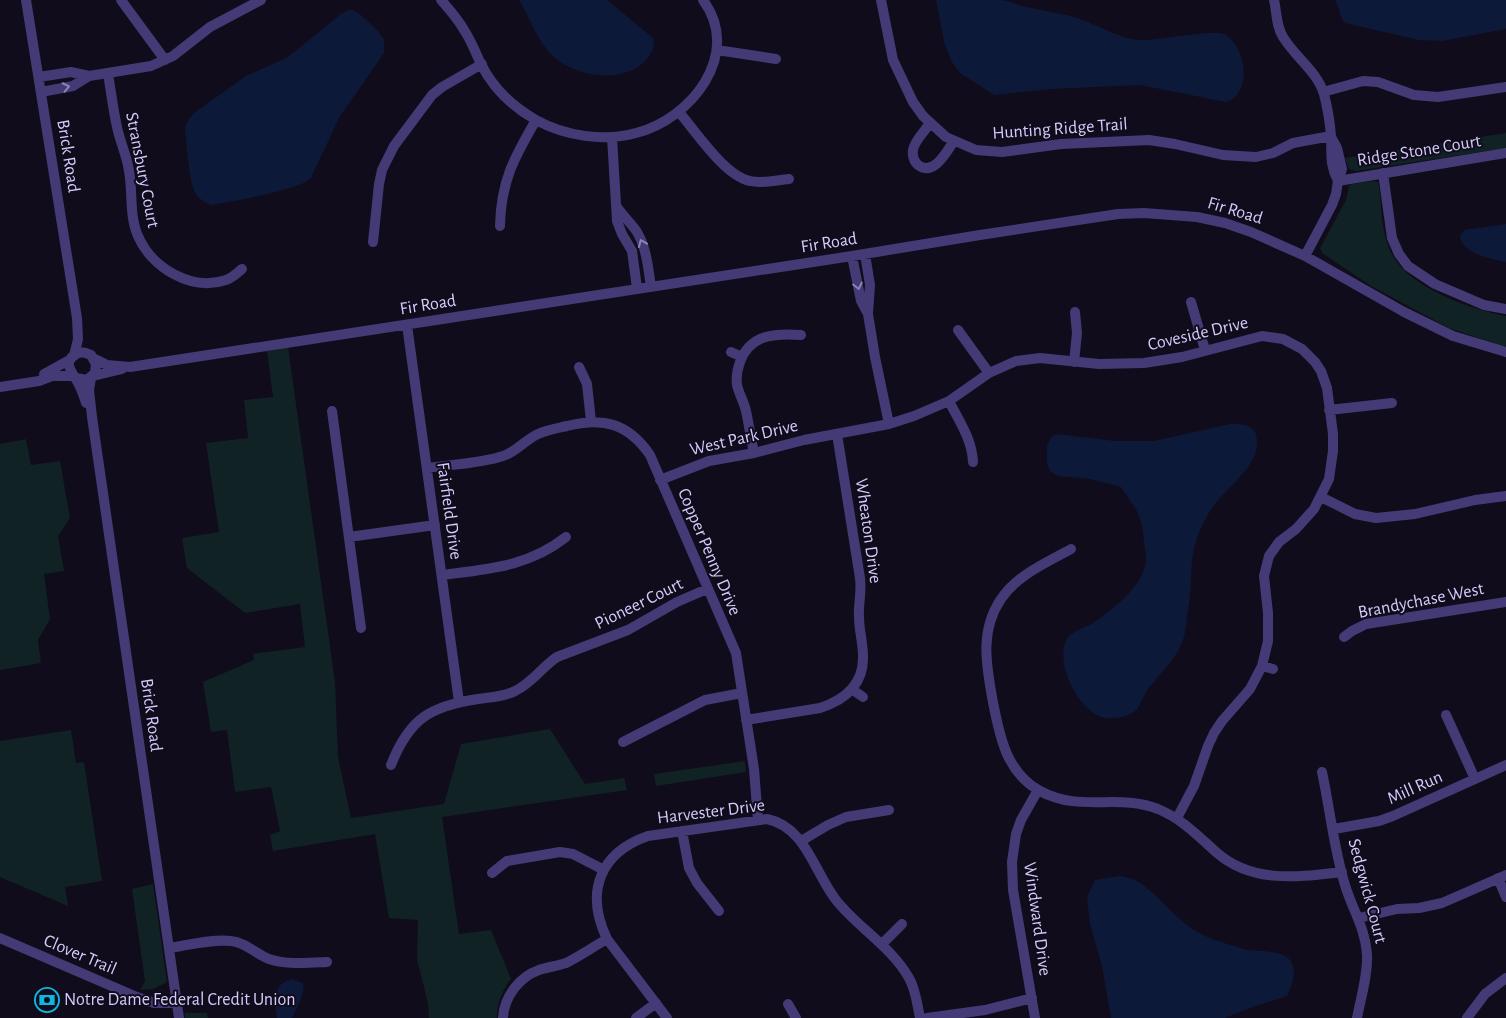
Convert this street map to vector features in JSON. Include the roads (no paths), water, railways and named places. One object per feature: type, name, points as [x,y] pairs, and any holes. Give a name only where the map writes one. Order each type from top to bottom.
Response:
[{"type":"street","name":"Brick Road","points":[[26,0],[77,318],[78,339],[72,358]]},
{"type":"street","points":[[121,0],[165,60]]},
{"type":"street","points":[[39,77],[71,72],[89,76],[108,74],[141,68],[165,60],[181,51],[204,30],[261,0]]},
{"type":"street","points":[[440,0],[465,30],[482,64],[500,91],[516,107],[536,120],[574,134],[612,137],[648,130],[679,112],[700,90],[711,69],[717,50],[715,23],[703,0]]},
{"type":"street","name":"Hunting Ridge Trail","points":[[881,0],[890,50],[899,76],[913,102],[930,124],[946,137],[976,150],[1002,152],[1061,144],[1149,140],[1223,155],[1247,157],[1266,155],[1293,143],[1331,136]]},
{"type":"street","points":[[1274,0],[1277,22],[1283,37],[1315,76],[1323,92],[1331,136],[1332,170],[1338,180],[1332,205],[1305,256]]},
{"type":"street","points":[[717,50],[776,59]]},
{"type":"street","points":[[372,242],[382,170],[394,146],[432,95],[449,82],[482,64]]},
{"type":"street","name":"Stransbury Court","points":[[108,74],[116,126],[129,168],[134,223],[142,244],[149,255],[170,272],[193,281],[226,280],[242,269]]},
{"type":"street","points":[[41,92],[73,86],[89,76]]},
{"type":"street","points":[[1323,92],[1352,82],[1363,81],[1378,82],[1414,95],[1438,97],[1506,87]]},
{"type":"street","points":[[679,112],[723,164],[737,177],[757,182],[789,179]]},
{"type":"street","points":[[500,226],[500,205],[507,177],[536,120]]},
{"type":"street","points":[[930,124],[912,151],[918,165],[926,168],[935,166],[954,141]]},
{"type":"street","points":[[612,137],[617,221],[632,251],[637,288]]},
{"type":"street","name":"Ridge Stone Court","points":[[1338,180],[1506,153]]},
{"type":"street","points":[[1383,173],[1392,238],[1399,254],[1408,266],[1435,284],[1484,305],[1506,308]]},
{"type":"street","points":[[616,206],[634,228],[643,244],[651,286]]},
{"type":"street","name":"Fir Road","points":[[92,377],[130,367],[1118,214],[1144,212],[1197,217],[1224,223],[1267,238],[1305,256],[1404,312],[1453,336],[1506,352]]},
{"type":"street","points":[[865,254],[870,285],[868,314],[874,357],[889,424]]},
{"type":"street","points":[[852,256],[862,301],[868,314]]},
{"type":"street","points":[[1191,302],[1205,350]]},
{"type":"street","points":[[1074,362],[1077,332],[1075,312]]},
{"type":"street","name":"Brick Road","points":[[77,318],[93,357]]},
{"type":"street","name":"Fairfield Drive","points":[[407,325],[459,702]]},
{"type":"street","points":[[958,330],[989,373]]},
{"type":"street","points":[[754,453],[746,410],[738,386],[737,370],[742,357],[748,347],[764,337],[784,334],[801,335]]},
{"type":"street","name":"Coveside Drive","points":[[837,434],[889,424],[914,416],[949,401],[989,373],[1006,364],[1027,359],[1040,358],[1099,364],[1144,363],[1182,357],[1262,336],[1293,343],[1309,355],[1321,371],[1327,388],[1333,434],[1329,479],[1321,497],[1306,519],[1276,546],[1267,560],[1264,576],[1268,627],[1267,667],[1214,733],[1194,786],[1177,818]]},
{"type":"street","points":[[0,387],[25,383],[52,376],[74,377],[83,380],[92,377],[96,368],[93,357],[82,352],[54,370],[25,383]]},
{"type":"street","points":[[731,352],[742,357]]},
{"type":"street","name":"Fir Road","points":[[93,357],[107,365],[130,367]]},
{"type":"street","points":[[72,358],[69,368],[74,377]]},
{"type":"street","points":[[427,468],[503,456],[542,433],[591,421],[587,384],[579,367]]},
{"type":"street","name":"Brick Road","points":[[74,377],[92,417]]},
{"type":"street","name":"Brick Road","points":[[92,377],[89,390],[92,417],[179,1018]]},
{"type":"street","points":[[949,401],[968,437],[973,462]]},
{"type":"street","points":[[1330,410],[1392,403]]},
{"type":"street","points":[[332,411],[361,628]]},
{"type":"street","name":"Copper Penny Drive","points":[[591,421],[612,424],[629,432],[644,446],[650,455],[736,653],[754,769],[758,820]]},
{"type":"street","name":"West Park Drive","points":[[660,480],[698,464],[837,434]]},
{"type":"street","name":"Wheaton Drive","points":[[837,434],[861,588],[859,617],[864,657],[859,679],[852,690]]},
{"type":"street","points":[[1321,497],[1355,514],[1376,518],[1415,514],[1475,500],[1506,496]]},
{"type":"street","points":[[349,537],[435,525]]},
{"type":"street","points":[[442,575],[514,564],[542,553],[566,537]]},
{"type":"street","points":[[1071,549],[1016,582],[998,604],[990,620],[985,655],[999,734],[1003,748],[1014,768],[1038,790],[1062,800],[1080,803],[1134,802],[1159,810],[1177,818],[1188,826],[1223,858],[1235,865],[1262,874],[1299,877],[1342,872]]},
{"type":"street","name":"Pioneer Court","points":[[391,765],[398,746],[415,724],[436,710],[459,702],[498,696],[515,691],[524,686],[557,657],[628,630],[677,602],[707,589]]},
{"type":"street","name":"Brandychase West","points":[[1344,637],[1359,626],[1374,622],[1506,602]]},
{"type":"street","points":[[746,720],[820,708],[840,700],[852,690],[863,697]]},
{"type":"street","points":[[623,742],[705,700],[742,693]]},
{"type":"street","points":[[1446,715],[1476,779]]},
{"type":"street","name":"Mill Run","points":[[1334,829],[1379,821],[1393,816],[1506,766]]},
{"type":"street","name":"Sedgwick Court","points":[[1322,772],[1342,872],[1366,941],[1366,969],[1357,1018]]},
{"type":"street","name":"Windward Drive","points":[[1035,1018],[1013,890],[1012,862],[1016,834],[1038,790]]},
{"type":"street","points":[[801,841],[846,817],[889,810]]},
{"type":"street","name":"Harvester Drive","points":[[667,1018],[607,939],[601,927],[596,908],[598,887],[604,870],[615,855],[634,841],[648,836],[758,820],[775,821],[784,825],[792,830],[801,841],[837,901],[882,944],[909,978],[915,992],[920,1018]]},
{"type":"street","points":[[682,831],[688,868],[697,883],[720,911]]},
{"type":"street","points":[[492,873],[507,861],[560,852],[573,854],[604,870]]},
{"type":"street","points":[[1359,918],[1397,908],[1434,906],[1502,876],[1506,897]]},
{"type":"street","points":[[882,944],[902,924]]},
{"type":"street","name":"Clover Trail","points":[[0,938],[137,997],[154,1003],[177,1003]]},
{"type":"street","points":[[503,1018],[504,1009],[510,995],[526,978],[539,970],[570,961],[607,939]]},
{"type":"street","points":[[169,948],[218,941],[232,941],[279,962],[327,962]]},
{"type":"street","points":[[1466,1018],[1485,994],[1506,978]]},
{"type":"street","points":[[927,1018],[985,1010],[1032,998]]},
{"type":"street","points":[[636,1018],[656,1003]]},
{"type":"street","points":[[788,1004],[796,1018]]},
{"type":"water","points":[[519,0],[607,0],[653,38],[653,49],[647,59],[638,67],[616,75],[592,74],[569,67],[559,61],[546,48]]},
{"type":"water","points":[[936,0],[1001,0],[1071,16],[1130,39],[1159,39],[1220,33],[1233,41],[1238,50],[1244,70],[1243,81],[1235,97],[1226,102],[1140,85],[1052,89],[994,95],[960,73],[952,62],[944,42]]},
{"type":"water","points":[[1335,0],[1506,0],[1506,29],[1442,41],[1419,40],[1345,23]]},
{"type":"water","points":[[348,10],[353,10],[361,15],[379,32],[384,39],[384,53],[339,118],[311,178],[294,187],[249,198],[213,205],[201,200],[196,194],[190,173],[185,130],[189,119],[194,113],[246,76],[288,57]]},
{"type":"water","points":[[1506,224],[1506,262],[1478,255],[1466,247],[1460,236],[1464,230]]},
{"type":"water","points":[[1230,424],[1246,425],[1256,433],[1257,445],[1255,454],[1246,470],[1212,508],[1200,531],[1193,552],[1186,625],[1180,647],[1146,692],[1140,705],[1134,712],[1127,716],[1113,718],[1096,715],[1087,708],[1072,687],[1064,663],[1063,651],[1066,641],[1071,635],[1093,623],[1109,611],[1126,596],[1140,579],[1146,561],[1142,527],[1138,513],[1121,487],[1090,479],[1058,476],[1050,471],[1047,463],[1047,446],[1052,436],[1057,434],[1115,441],[1154,441]]},
{"type":"water","points":[[1120,876],[1133,879],[1142,885],[1187,925],[1205,936],[1246,949],[1274,952],[1286,956],[1294,969],[1292,983],[1287,996],[1224,1018],[1111,1018],[1102,966],[1090,924],[1087,897],[1095,880]]},
{"type":"water","points":[[292,979],[303,983],[300,1001],[292,1018],[277,1018],[276,994],[281,985]]},
{"type":"place","name":"Notre Dame Federal Credit Union","points":[[47,1000]]}]
